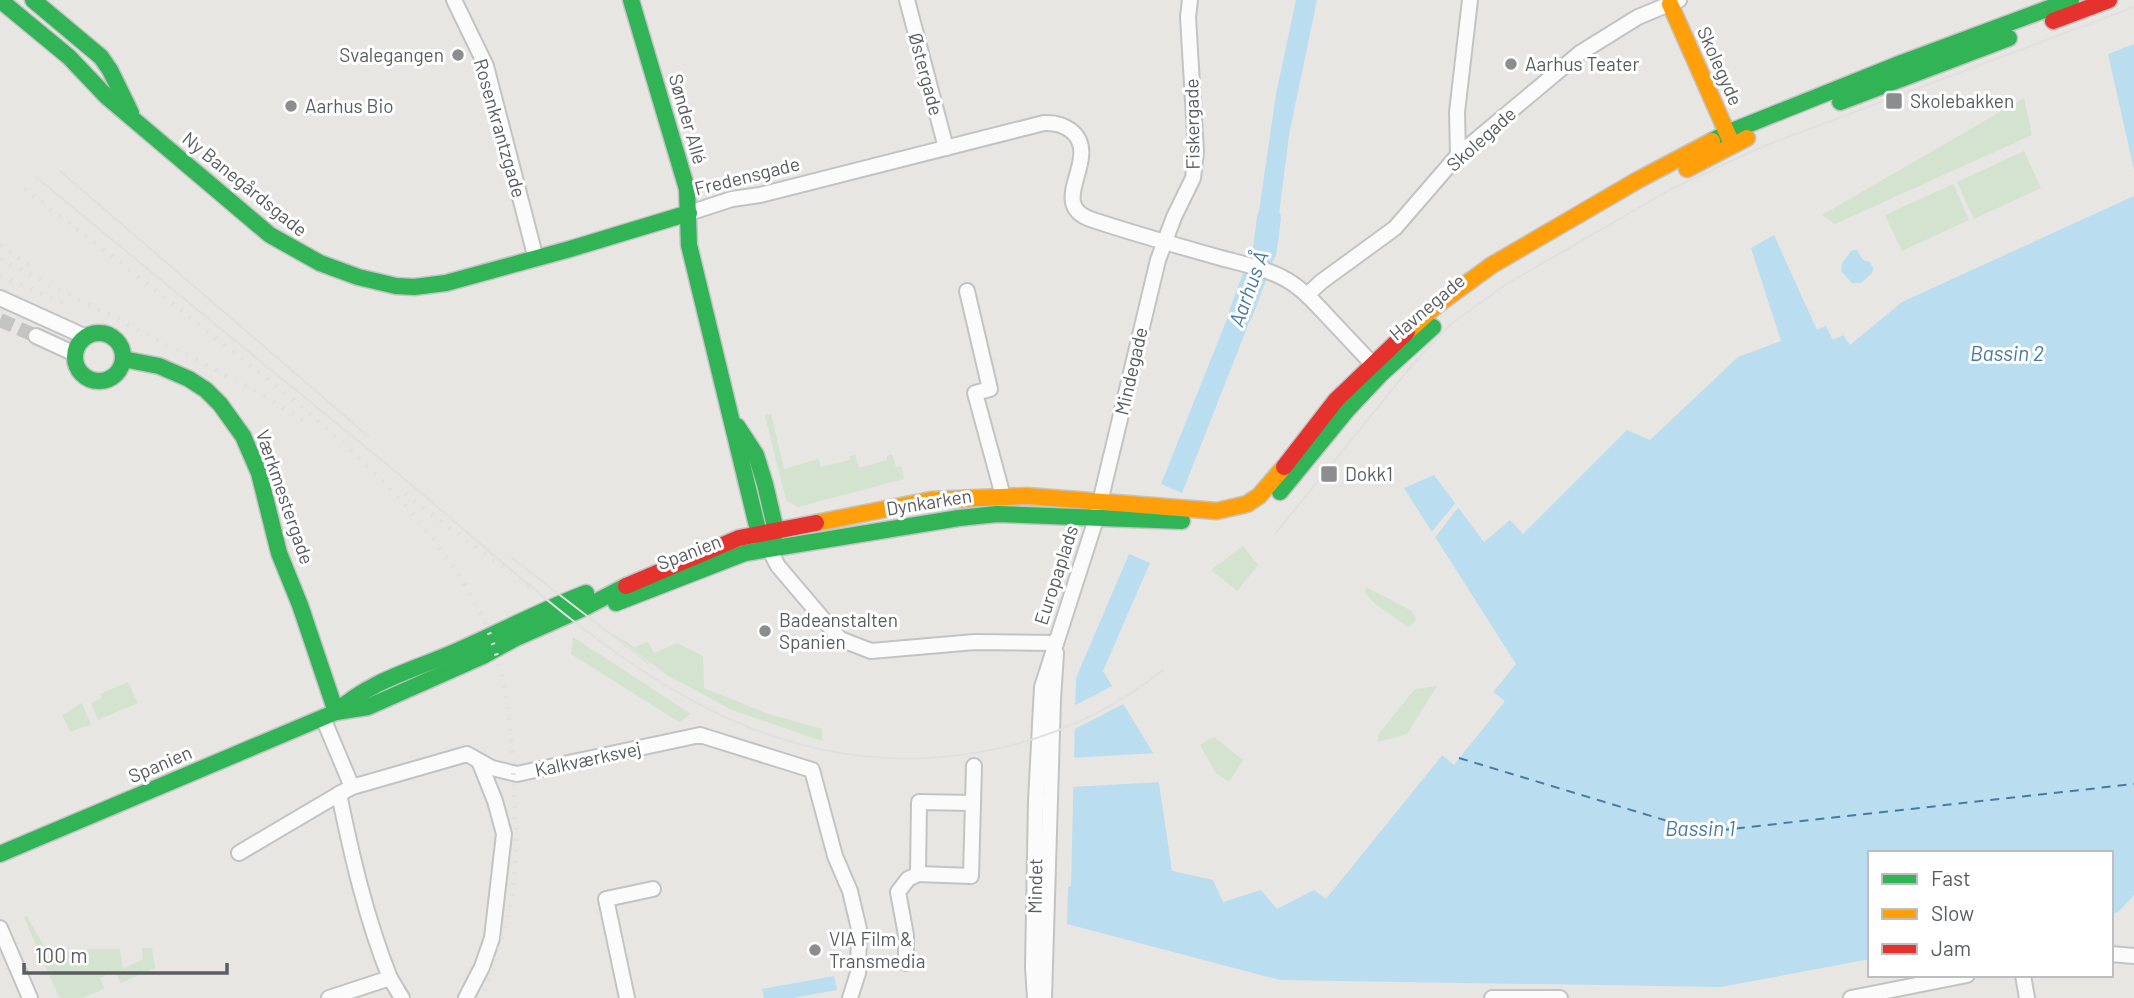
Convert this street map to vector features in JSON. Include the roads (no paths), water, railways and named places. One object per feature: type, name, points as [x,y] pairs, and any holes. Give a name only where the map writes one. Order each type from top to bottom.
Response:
[{"type":"street","name":"Ny Banegårdsgade","points":[[0,0],[69,57],[107,97],[270,235],[308,259],[324,266],[400,286],[429,286],[462,279]]},
{"type":"street","points":[[33,0],[102,57],[132,117]]},
{"type":"street","name":"Rosenkrantzgade","points":[[454,0],[486,66],[536,259]]},
{"type":"street","name":"Sønder Allé","points":[[631,0],[684,179],[688,196],[688,245],[759,534],[769,549]]},
{"type":"street","name":"Østergade","points":[[907,0],[946,148]]},
{"type":"street","name":"Fiskergade","points":[[1164,242],[1196,166],[1188,17],[1191,0]]},
{"type":"street","points":[[1458,155],[1457,112],[1470,0]]},
{"type":"street","points":[[1730,139],[1899,64],[2071,0]]},
{"type":"street","points":[[1730,139],[1758,133],[2086,4],[2109,0]]},
{"type":"street","name":"Skolegade","points":[[1307,295],[1395,228],[1458,155],[1580,53],[1627,23],[1675,2]]},
{"type":"street","name":"Skolegyde","points":[[1675,2],[1730,139]]},
{"type":"street","name":"Fredensgade","points":[[462,279],[559,254],[741,197],[760,195],[1044,123],[1068,127],[1079,141],[1082,157],[1072,194],[1080,215],[1164,242]]},
{"type":"street","name":"Havnegade","points":[[1182,515],[1233,508],[1247,504],[1259,496],[1336,400],[1445,316],[1499,276],[1730,139]]},
{"type":"street","points":[[1164,242],[1288,280],[1307,295],[1377,369]]},
{"type":"street","name":"Mindegade","points":[[1097,519],[1164,242]]},
{"type":"street","points":[[967,291],[990,389],[975,393],[1003,496]]},
{"type":"street","points":[[0,298],[86,337]]},
{"type":"street","points":[[108,334],[120,344],[123,359],[118,372],[107,380],[93,380],[81,373],[75,354],[86,337],[108,334]]},
{"type":"street","points":[[36,336],[75,354]]},
{"type":"street","name":"Værkmestergade","points":[[123,359],[171,370],[201,386],[224,407],[241,431],[265,493],[276,545],[299,603],[321,674],[329,715]]},
{"type":"street","name":"Sønder Allé","points":[[730,415],[756,455],[776,531]]},
{"type":"street","name":"Europaplads","points":[[1003,496],[1100,501],[1182,515]]},
{"type":"street","name":"Dynkarken","points":[[759,534],[931,500],[1003,496]]},
{"type":"street","name":"Dynkarken","points":[[769,549],[981,516],[1016,514],[1097,519]]},
{"type":"street","name":"Europaplads","points":[[1045,774],[1042,687],[1097,519],[1182,515]]},
{"type":"street","points":[[776,531],[769,549],[779,566],[840,639],[871,651],[975,642],[1056,643]]},
{"type":"street","name":"Spanien","points":[[0,854],[329,715],[368,707],[584,608],[638,579],[739,538],[759,534]]},
{"type":"street","name":"Spanien","points":[[584,608],[612,604],[745,553],[769,549]]},
{"type":"street","name":"Spanien","points":[[329,715],[361,690],[566,601],[611,585],[638,579]]},
{"type":"street","name":"Spanien","points":[[456,651],[514,639]]},
{"type":"street","points":[[329,715],[352,787]]},
{"type":"street","name":"Kalkværksvej","points":[[239,853],[352,787],[467,754],[492,768],[517,774],[700,734],[812,770],[835,856],[850,891],[859,929],[858,973],[850,998]]},
{"type":"street","points":[[466,998],[482,967],[492,938],[504,834],[495,801],[479,761]]},
{"type":"street","points":[[906,963],[906,935],[898,892],[908,879],[918,874],[971,876],[974,766]]},
{"type":"street","name":"Mindet","points":[[1035,998],[1034,940],[1045,774]]},
{"type":"street","name":"Mindet","points":[[1045,774],[1045,998]]},
{"type":"street","points":[[339,794],[373,937],[390,978],[402,998]]},
{"type":"street","points":[[918,874],[919,802],[973,803]]},
{"type":"street","points":[[627,998],[606,899],[653,889]]},
{"type":"street","points":[[0,928],[30,998]]},
{"type":"street","points":[[2113,954],[2134,956]]},
{"type":"street","points":[[1851,998],[1958,977]]},
{"type":"street","points":[[2023,977],[2027,998]]},
{"type":"street","points":[[329,998],[390,978]]},
{"type":"street","points":[[1492,998],[1560,998]]},
{"type":"water","points":[[1296,0],[1317,0],[1289,135],[1274,253],[1254,246],[1276,94]]},
{"type":"water","points":[[2134,44],[2134,170],[2108,54]]},
{"type":"water","points":[[2134,196],[2134,895],[2118,912],[2113,913],[2113,851],[1868,851],[1868,959],[1721,987],[1280,980],[1067,924],[1068,887],[1071,886],[1076,678],[1129,554],[1150,563],[1103,671],[1155,756],[1172,871],[1213,880],[1223,902],[1261,890],[1277,909],[1314,890],[1326,899],[1516,664],[1404,488],[1434,475],[1484,542],[1510,520],[1523,534],[1627,430],[1650,440],[1738,357],[1781,341],[1751,248],[1774,235],[1817,330],[1826,326],[1833,340],[1843,335],[1850,345],[1902,302]]},
{"type":"water","points":[[1852,250],[1857,250],[1863,260],[1870,262],[1873,268],[1872,273],[1861,283],[1852,283],[1841,271],[1842,263]]},
{"type":"water","points":[[1243,279],[1263,287],[1182,493],[1161,484]]},
{"type":"water","points":[[834,976],[837,990],[793,998],[764,998],[762,989]]},
{"type":"waterway","name":"Aarhus Å","points":[[1241,313],[1265,249],[1269,218]]},
{"type":"tunnel","points":[[0,320],[36,336]]},
{"type":"tram line","points":[[1275,534],[1413,364],[1451,324],[1505,285],[1673,188],[1764,146],[2134,7]]},
{"type":"tram line","points":[[60,171],[368,436]]},
{"type":"tram line","points":[[35,176],[585,630],[651,676],[721,715],[796,743],[875,757],[961,755],[1016,744],[1068,726],[1117,702],[1163,670]]},
{"type":"tram line","points":[[512,558],[648,663]]},
{"type":"railway","points":[[24,189],[248,363],[355,454],[419,521],[472,597],[493,644],[505,694],[512,745],[516,839],[508,916],[481,998]]},
{"type":"railway","points":[[0,245],[29,265]]},
{"type":"railway","points":[[0,259],[251,388],[306,422]]},
{"type":"railway","points":[[0,276],[71,306]]},
{"type":"railway","points":[[405,494],[463,538]]},
{"type":"railway","points":[[466,540],[533,589]]},
{"type":"place","name":"Svalegangen","points":[[458,55]]},
{"type":"place","name":"Aarhus Teater","points":[[1511,64]]},
{"type":"place","name":"Skolebakken","points":[[1894,101]]},
{"type":"place","name":"Aarhus Bio","points":[[291,106]]},
{"type":"place","name":"Dokk1","points":[[1329,474]]},
{"type":"place","name":"Badeanstalten Spanien","points":[[765,631]]},
{"type":"place","name":"VIA Film & Transmedia","points":[[815,950]]},
{"type":"water label","name":"Bassin 2","points":[[2007,354]]},
{"type":"water label","name":"Bassin 1","points":[[1700,829]]}]
